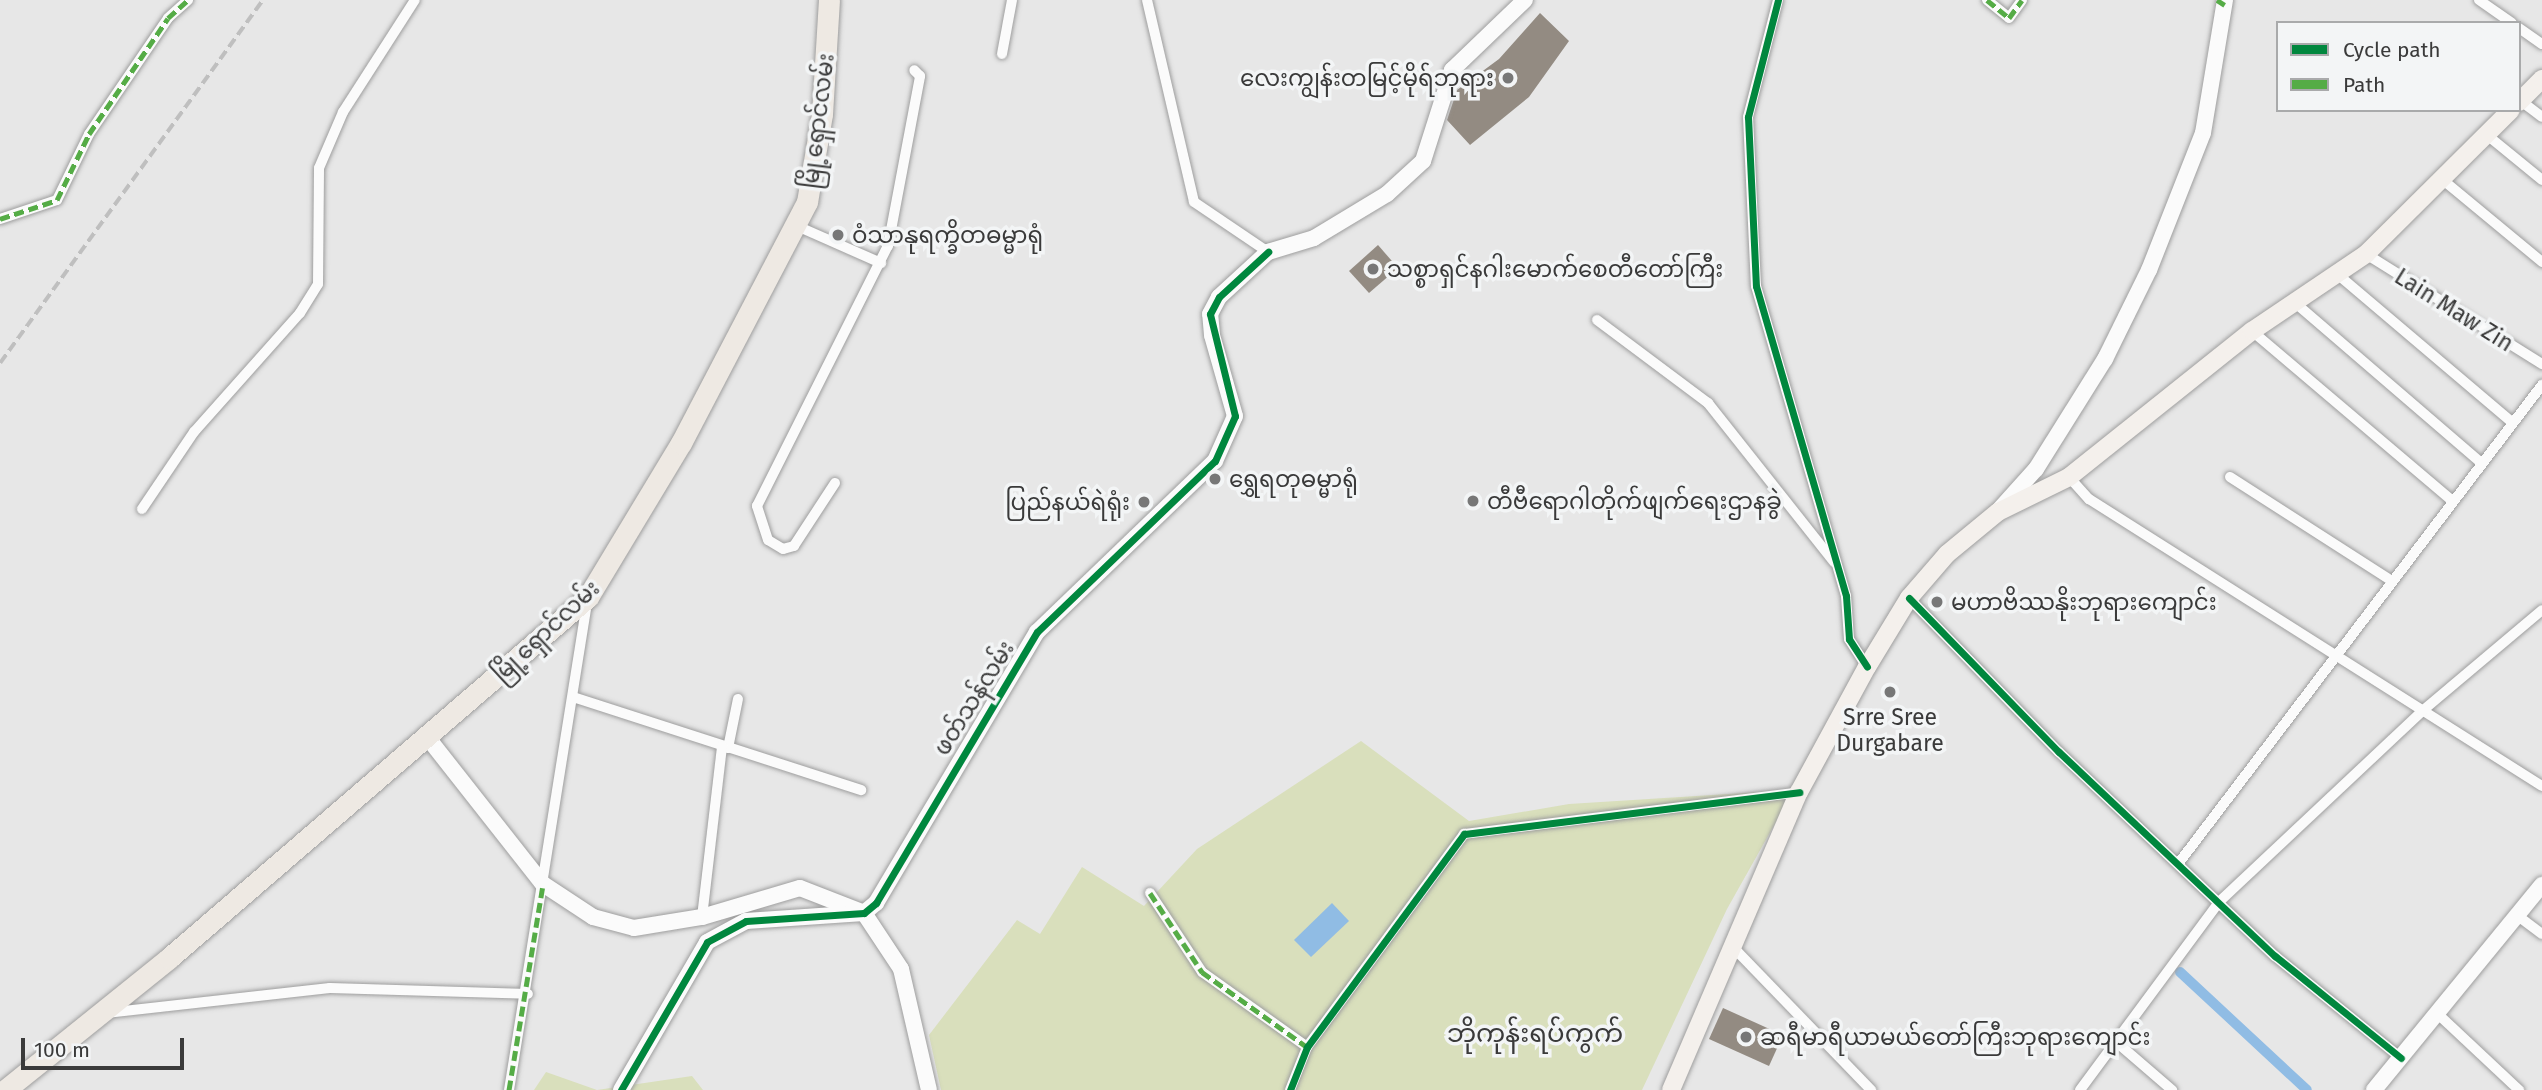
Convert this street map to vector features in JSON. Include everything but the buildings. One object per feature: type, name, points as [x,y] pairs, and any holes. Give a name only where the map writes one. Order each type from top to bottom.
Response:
[{"type":"highway","name":"မြို့ရှောင်လမ်း","points":[[5,1090],[103,1013],[428,738],[589,597],[681,443],[797,226],[816,168],[829,0]]},
{"type":"main road","points":[[1268,252],[1314,238],[1387,194],[1423,161],[1452,70],[1525,0]]},
{"type":"main road","points":[[1671,1090],[1799,792],[1867,667],[1909,598],[1947,554],[1998,512],[2036,469],[2099,370],[2149,270],[2203,133],[2222,2]]},
{"type":"main road","points":[[2521,100],[2542,79]]},
{"type":"main road","points":[[1998,512],[2069,477],[2252,331],[2366,254],[2509,112]]},
{"type":"main road","name":"ဖတ်သန်လမ်း","points":[[864,913],[908,853],[1037,632],[1215,461],[1235,416],[1210,314],[1219,297],[1268,252]]},
{"type":"main road","points":[[428,738],[543,884],[593,917],[634,928],[702,916],[800,888],[864,913],[901,970],[929,1090]]},
{"type":"main road","points":[[2374,1090],[2439,1015],[2542,885]]},
{"type":"main road","points":[[621,1090],[707,942],[746,921],[776,915],[864,913]]},
{"type":"street","points":[[0,219],[57,200],[89,134],[169,18],[188,0]]},
{"type":"street","points":[[142,509],[194,432],[300,313],[318,284],[318,168],[343,112],[415,0]]},
{"type":"street","points":[[1002,54],[1012,0]]},
{"type":"street","points":[[1147,0],[1194,202],[1268,252]]},
{"type":"street","points":[[1778,0],[1748,117],[1754,265],[1846,596],[1849,639],[1867,667]]},
{"type":"street","points":[[1987,0],[2009,18],[2022,0]]},
{"type":"street","points":[[2479,0],[2509,21]]},
{"type":"street","points":[[2521,29],[2542,44]]},
{"type":"street","points":[[835,483],[794,546],[783,549],[768,540],[757,506],[881,263],[920,76],[914,70]]},
{"type":"street","points":[[2521,106],[2542,117]]},
{"type":"street","points":[[2487,135],[2542,180]]},
{"type":"street","points":[[2443,180],[2542,262]]},
{"type":"street","points":[[797,226],[881,263]]},
{"type":"street","name":"Lain Maw Zin","points":[[2366,254],[2542,364]]},
{"type":"street","points":[[2336,273],[2512,422]]},
{"type":"street","points":[[2293,302],[2479,461]]},
{"type":"street","points":[[1597,320],[1708,403],[1836,564]]},
{"type":"street","points":[[2252,331],[2449,499]]},
{"type":"street","points":[[2178,864],[2338,656],[2389,579],[2449,499],[2542,385]]},
{"type":"street","points":[[2069,477],[2088,499],[2338,656],[2421,712],[2542,786]]},
{"type":"street","points":[[2230,477],[2389,579]]},
{"type":"street","points":[[509,1090],[528,994],[589,597]]},
{"type":"street","points":[[1909,598],[2178,864],[2401,1058]]},
{"type":"street","points":[[2080,1090],[2114,1040],[2219,902],[2421,712],[2542,610]]},
{"type":"street","points":[[573,697],[862,789]]},
{"type":"street","points":[[702,916],[725,747],[738,699]]},
{"type":"street","points":[[1290,1090],[1307,1047],[1464,834],[1799,792]]},
{"type":"street","points":[[1150,893],[1202,972],[1307,1047]]},
{"type":"street","points":[[2518,916],[2542,934]]},
{"type":"street","points":[[1733,947],[1871,1090]]},
{"type":"street","points":[[103,1013],[330,988],[528,994]]},
{"type":"street","points":[[2439,1015],[2519,1090]]},
{"type":"street","points":[[2114,1040],[2172,1090]]},
{"type":"green space","points":[[1361,741],[1469,821],[1569,804],[1794,790],[1727,909],[1642,1090],[941,1090],[929,1035],[1017,920],[1040,934],[1082,867],[1144,906],[1197,849]]},
{"type":"green space","points":[[546,1072],[597,1090],[534,1090]]},
{"type":"green space","points":[[692,1076],[703,1090],[597,1090]]},
{"type":"water","points":[[1332,903],[1349,921],[1311,957],[1294,940]]},
{"type":"waterway","points":[[2180,972],[2307,1090]]},
{"type":"railway","points":[[0,363],[263,0]]},
{"type":"marked path","points":[[0,219],[57,200],[89,134],[168,18],[188,0]]},
{"type":"marked path","points":[[1987,0],[2009,18],[2022,0]]},
{"type":"marked path","points":[[2217,0],[2225,5]]},
{"type":"marked path","points":[[509,1090],[543,884]]},
{"type":"marked path","points":[[1150,893],[1202,972],[1307,1047]]},
{"type":"cycle path","points":[[1778,0],[1748,117],[1756,286],[1846,596],[1849,639],[1867,667]]},
{"type":"cycle path","points":[[621,1090],[707,942],[746,921],[864,913],[876,903],[1037,632],[1215,461],[1235,416],[1210,314],[1219,297],[1268,252]]},
{"type":"cycle path","points":[[1909,598],[2059,752],[2275,956],[2401,1058]]},
{"type":"cycle path","points":[[1290,1090],[1307,1047],[1464,834],[1799,792]]},
{"type":"place","name":"လေးကျွန်းတမြင့်မိုရ်ဘုရား","points":[[1508,78]]},
{"type":"place","name":"ဝံသာနုရက္ခိတဓမ္မာရုံ","points":[[838,235]]},
{"type":"place","name":"သစ္စာရှင်နဂါးမောက်စေတီတော်ကြီး","points":[[1373,269]]},
{"type":"place","name":"ရွှေရတုဓမ္မာရုံ","points":[[1215,479]]},
{"type":"place","name":"တီဗီရောဂါတိုက်ဖျက်ရေးဌာနခွဲ","points":[[1473,501]]},
{"type":"place","name":"ပြည်နယ်ရဲရုံး","points":[[1144,502]]},
{"type":"place","name":"မဟာဗိဿနိုးဘုရားကျောင်း","points":[[1937,602]]},
{"type":"place","name":"Srre Sree Durgabare","points":[[1890,692]]},
{"type":"place","name":"ဆရီမာရီယာမယ်တော်ကြီးဘုရားကျောင်း","points":[[1746,1037]]},
{"type":"district","name":"ဘိုကုန်းရပ်ကွက်","points":[[1535,1034]]}]
